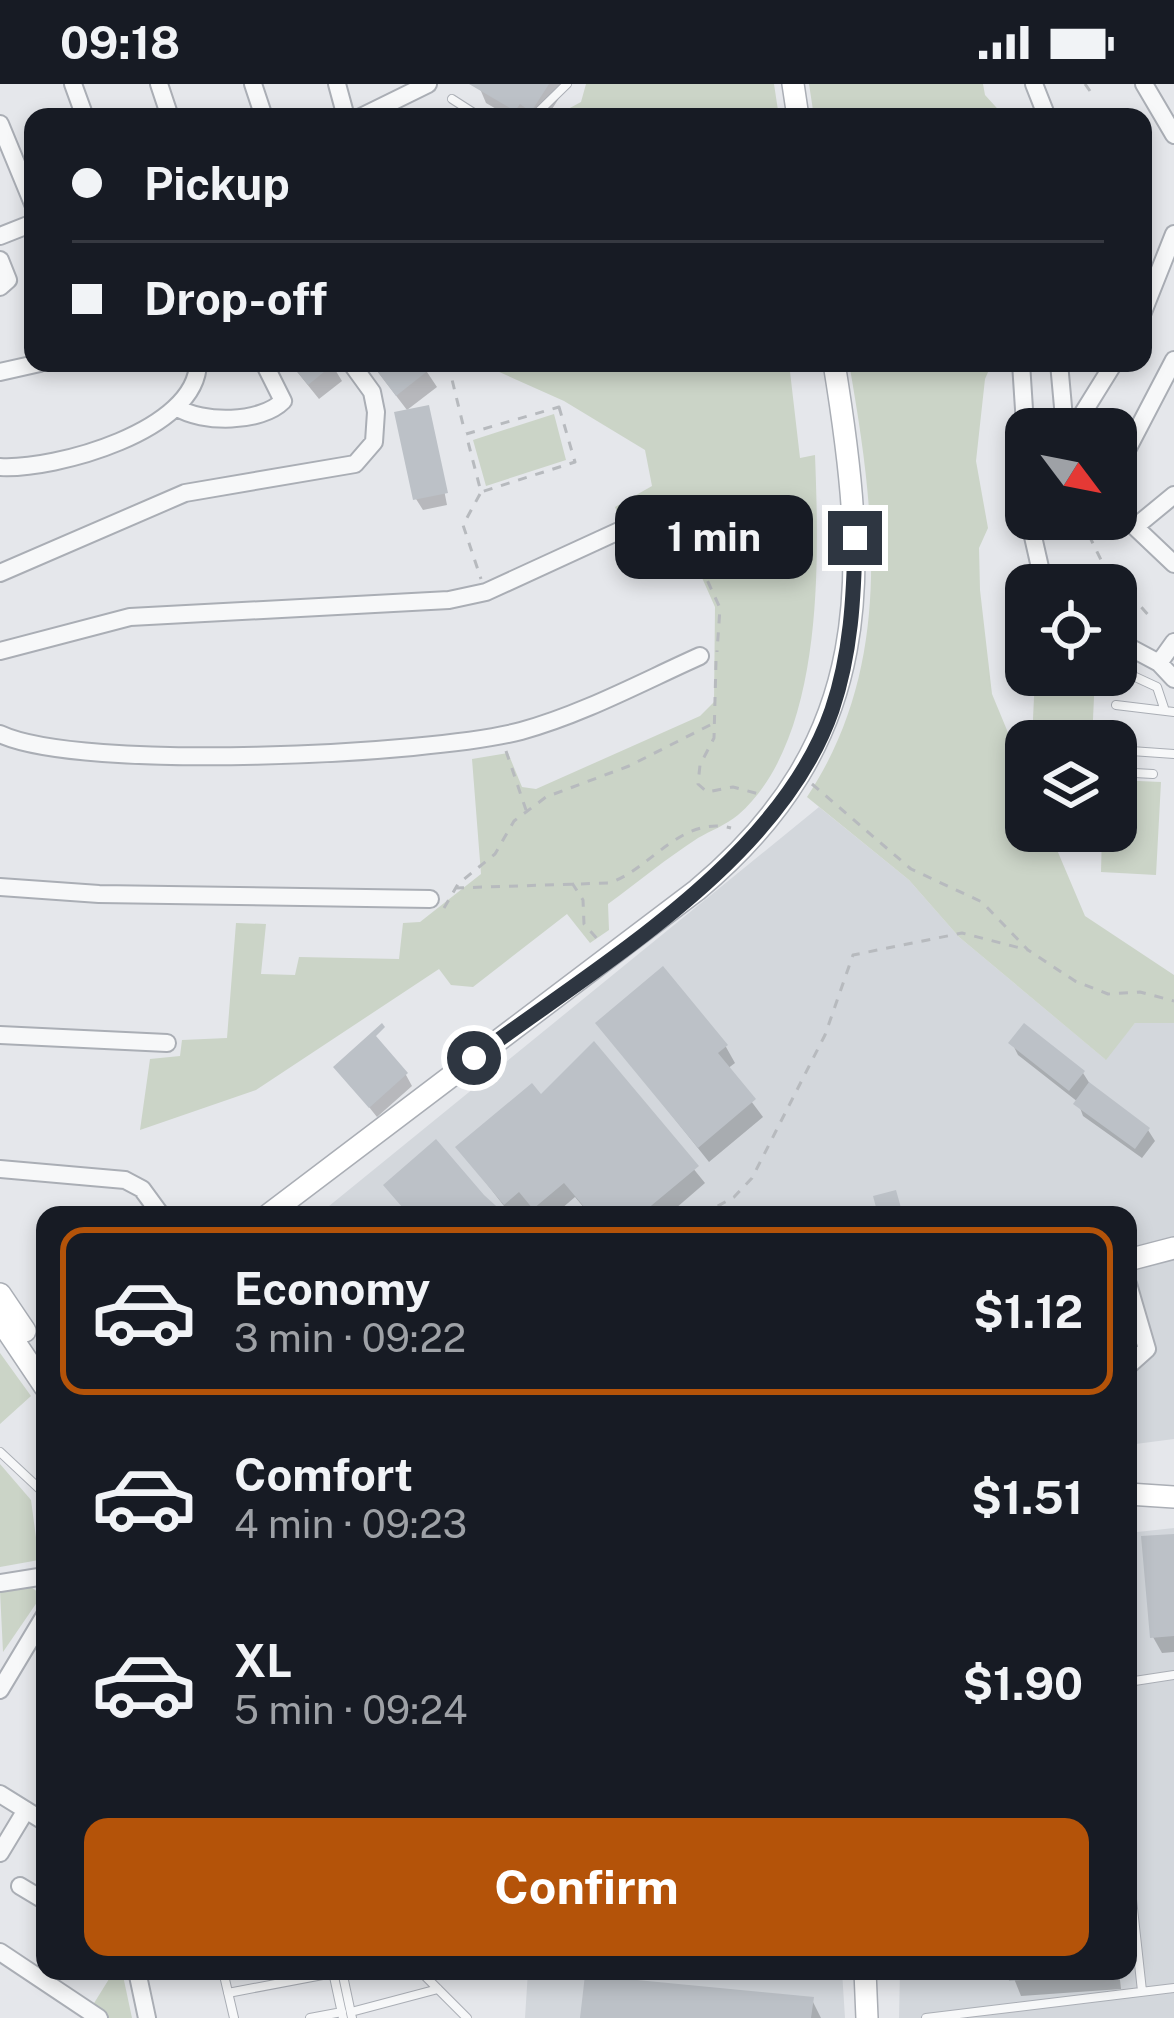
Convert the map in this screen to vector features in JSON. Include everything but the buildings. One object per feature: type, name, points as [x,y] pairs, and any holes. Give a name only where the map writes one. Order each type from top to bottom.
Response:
[{"type":"street","points":[[381,108],[428,84]]},
{"type":"street","points":[[1144,84],[1174,135]]},
{"type":"street","points":[[0,124],[24,182]]},
{"type":"street","points":[[1152,289],[1174,234]]},
{"type":"street","points":[[0,260],[8,279],[0,286]]},
{"type":"street","points":[[1137,431],[1174,360]]},
{"type":"street","points":[[0,467],[79,458],[176,407],[194,384],[196,372]]},
{"type":"street","points":[[176,407],[195,415],[261,416],[284,401],[269,372]]},
{"type":"street","points":[[0,573],[185,494],[356,464],[374,442],[376,412],[372,392],[358,372]]},
{"type":"street","points":[[280,1206],[707,882],[756,835],[801,775],[839,686],[853,601],[854,502],[835,372]]},
{"type":"street","points":[[1022,372],[1024,408]]},
{"type":"street","points":[[1060,372],[1066,408]]},
{"type":"street","points":[[1083,408],[1108,372]]},
{"type":"street","points":[[1137,525],[1174,495]]},
{"type":"street","points":[[1137,529],[1174,564]]},
{"type":"street","points":[[0,651],[130,617],[413,605],[486,592],[621,530]]},
{"type":"street","points":[[1159,663],[1174,642]]},
{"type":"street","points":[[1137,651],[1159,663],[1174,679]]},
{"type":"street","points":[[0,734],[70,752],[385,751],[501,736],[575,712],[700,656]]},
{"type":"street","points":[[0,886],[99,895],[430,899]]},
{"type":"street","points":[[0,1035],[167,1043]]},
{"type":"street","points":[[0,1169],[125,1180],[142,1189],[154,1206]]},
{"type":"street","points":[[1137,1258],[1174,1248]]},
{"type":"street","points":[[0,1294],[36,1348]]},
{"type":"street","points":[[1137,1315],[1147,1349],[1137,1358]]},
{"type":"street","points":[[0,1320],[36,1374]]},
{"type":"street","points":[[1137,1494],[1174,1480]]},
{"type":"street","points":[[1137,1494],[1174,1497]]},
{"type":"street","points":[[0,1583],[36,1577]]},
{"type":"street","points":[[0,1690],[36,1630]]},
{"type":"street","points":[[0,1794],[36,1816]]},
{"type":"street","points":[[0,1853],[26,1810]]},
{"type":"street","points":[[20,1886],[36,1896]]},
{"type":"street","points":[[0,1952],[36,1976]]},
{"type":"street","points":[[42,1980],[99,2018]]},
{"type":"street","points":[[139,1980],[147,2018]]},
{"type":"street","points":[[865,1980],[867,2018]]},
{"type":"lane","points":[[542,108],[567,84]]},
{"type":"lane","points":[[452,99],[466,108]]},
{"type":"lane","points":[[1137,678],[1156,687],[1170,711]]},
{"type":"lane","points":[[1116,705],[1170,711]]},
{"type":"lane","points":[[1137,751],[1174,754]]},
{"type":"lane","points":[[1137,773],[1154,774]]},
{"type":"lane","points":[[0,1451],[36,1485]]},
{"type":"lane","points":[[1137,1681],[1174,1675]]},
{"type":"lane","points":[[1137,1945],[1142,1991]]},
{"type":"lane","points":[[225,1980],[234,2018]]},
{"type":"lane","points":[[228,1993],[294,1980]]},
{"type":"lane","points":[[337,1980],[347,2015]]},
{"type":"lane","points":[[428,1980],[467,2018]]},
{"type":"lane","points":[[926,2018],[1174,1988]]},
{"type":"lane","points":[[310,2018],[347,2015],[438,1989]]},
{"type":"path","points":[[1085,84],[1090,91]]},
{"type":"path","points":[[450,372],[481,491],[463,525],[486,592]]},
{"type":"path","points":[[466,434],[559,407],[575,462],[481,491]]},
{"type":"path","points":[[621,530],[659,512],[664,525],[678,519],[708,577],[721,620],[716,723],[698,772],[700,787],[707,792],[739,788],[783,802]]},
{"type":"path","points":[[1091,540],[1103,564]]},
{"type":"path","points":[[1137,602],[1150,617]]},
{"type":"path","points":[[430,899],[433,909],[442,910],[455,888],[496,854],[511,825],[557,792],[629,766],[716,723]]},
{"type":"path","points":[[501,736],[526,812]]},
{"type":"path","points":[[801,775],[911,869],[982,902],[1028,950]]},
{"type":"path","points":[[455,888],[610,883],[631,876],[662,845],[710,825],[756,835]]},
{"type":"path","points":[[572,881],[584,900],[584,924],[612,955]]},
{"type":"path","points":[[718,1206],[752,1178],[825,1035],[853,955],[962,933],[1028,950],[1108,994],[1140,992],[1174,1001]]},
{"type":"shaded area","points":[[586,84],[774,84],[778,108],[570,108],[581,102]]},
{"type":"shaded area","points":[[809,84],[983,84],[985,95],[997,108],[813,108]]},
{"type":"shaded area","points":[[499,372],[790,372],[800,458],[815,455],[815,595],[802,695],[787,741],[766,782],[738,815],[686,846],[608,904],[609,930],[590,943],[567,914],[473,987],[451,985],[439,969],[256,1090],[140,1130],[150,1059],[180,1056],[182,1040],[227,1038],[236,923],[266,924],[261,974],[295,975],[299,957],[399,959],[403,923],[420,922],[481,874],[472,759],[508,753],[522,787],[536,789],[700,716],[714,702],[715,607],[675,517],[628,540],[615,507],[652,486],[645,450],[564,401]]},
{"type":"shaded area","points":[[850,372],[988,372],[976,461],[988,528],[979,548],[980,590],[992,694],[1005,725],[1005,852],[1058,852],[1085,916],[1174,975],[1174,1023],[1135,1023],[1106,1060],[959,937],[909,880],[807,797],[835,746],[854,694],[866,640],[870,530]]},
{"type":"shaded area","points":[[554,414],[566,460],[486,486],[473,440]]},
{"type":"shaded area","points":[[1034,696],[1094,696],[1093,720],[1033,720]]},
{"type":"shaded area","points":[[1137,781],[1161,782],[1156,875],[1101,872],[1101,852],[1137,852]]},
{"type":"shaded area","points":[[819,807],[909,880],[959,937],[1105,1059],[1135,1023],[1174,1023],[1174,1439],[1137,1444],[1137,1206],[329,1206]]},
{"type":"shaded area","points":[[0,1353],[31,1396],[0,1424]]},
{"type":"shaded area","points":[[0,1464],[31,1500],[36,1561],[0,1567]]},
{"type":"shaded area","points":[[1174,1528],[1174,2018],[899,2018],[900,1980],[1137,1980],[1137,1532]]},
{"type":"shaded area","points":[[31,1587],[36,1591],[36,1604],[3,1652],[0,1591]]},
{"type":"shaded area","points":[[108,1980],[124,1980],[132,2018],[107,2018],[91,2008]]},
{"type":"shaded area","points":[[527,1980],[843,1980],[845,2018],[525,2018]]},
{"type":"route","points":[[474,1058],[717,874],[794,788],[819,741],[839,686],[850,629],[855,538]]}]
